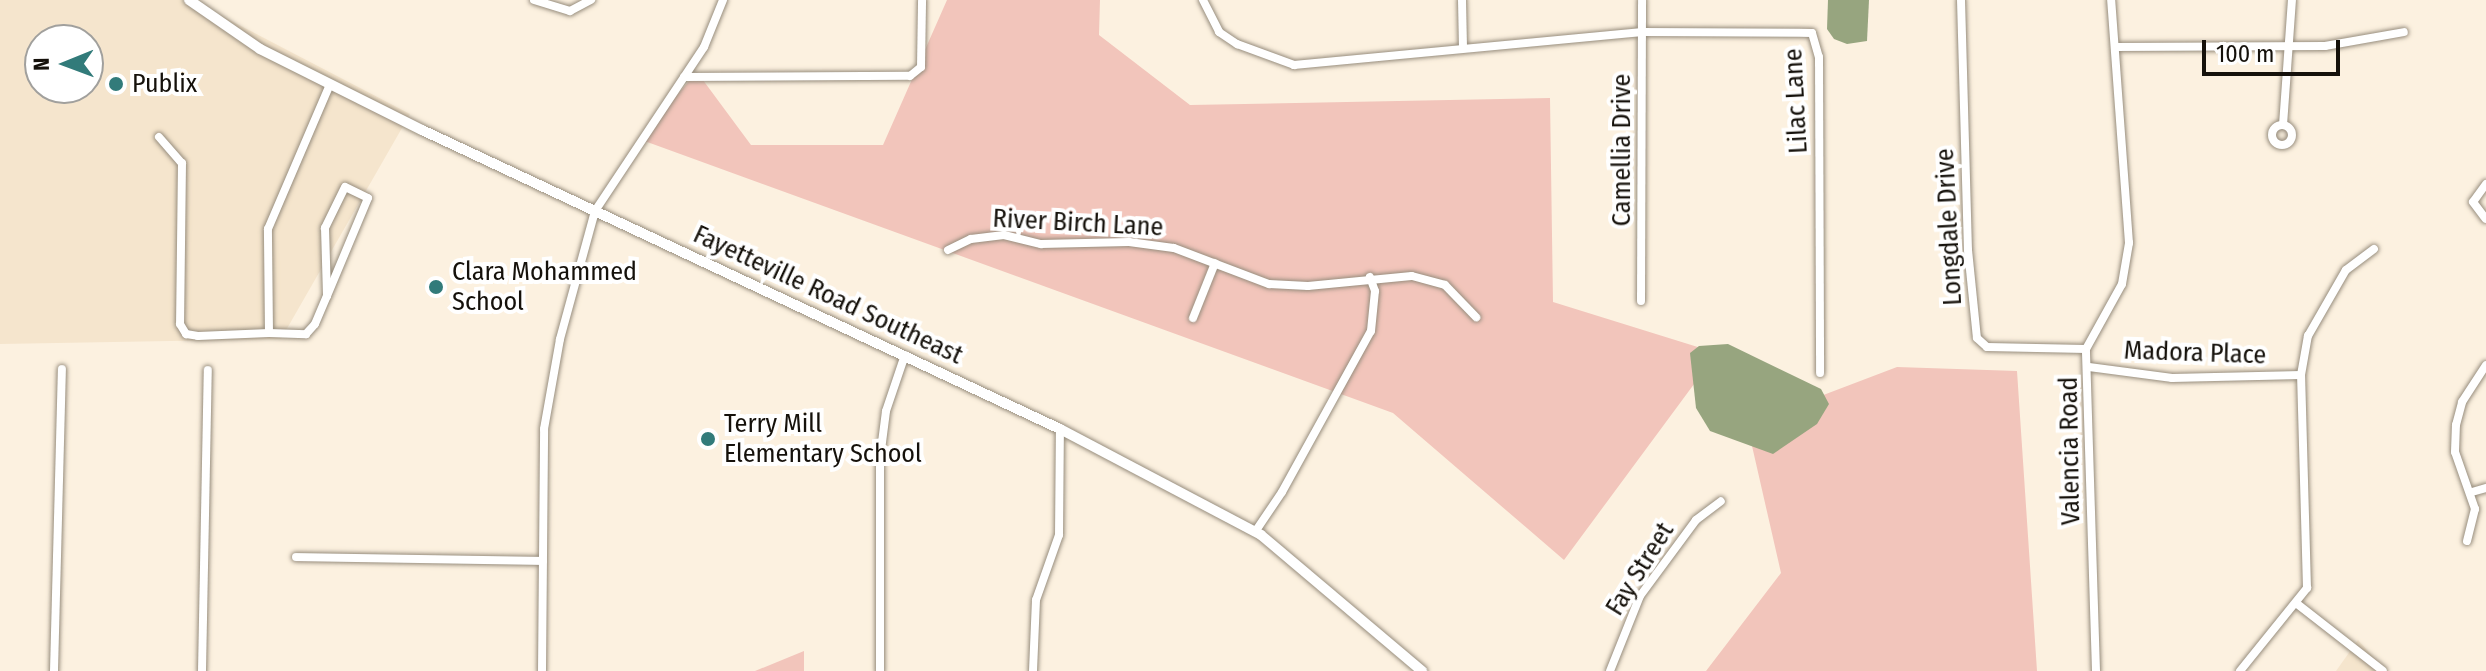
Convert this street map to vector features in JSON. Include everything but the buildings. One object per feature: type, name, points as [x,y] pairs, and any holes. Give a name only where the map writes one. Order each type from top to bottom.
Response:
[{"type":"street","name":"Fayetteville Road Southeast","points":[[189,0],[260,49],[330,84],[1060,429],[1255,532],[1365,618],[1422,671]]},
{"type":"street","points":[[534,0],[570,11],[591,0]]},
{"type":"street","points":[[542,671],[548,391],[595,211],[704,47],[723,0]]},
{"type":"street","points":[[684,77],[910,76],[921,67],[922,0]]},
{"type":"street","name":"Lilac Lane","points":[[1203,0],[1219,32],[1237,44],[1294,65],[1463,46],[1642,32],[1796,30],[1816,39],[1820,373]]},
{"type":"street","points":[[1462,0],[1463,46]]},
{"type":"street","name":"Camellia Drive","points":[[1641,301],[1642,0]]},
{"type":"street","name":"Longdale Drive","points":[[1961,0],[1968,250],[1977,338],[1987,347],[2086,349]]},
{"type":"street","name":"Valencia Road","points":[[2096,671],[2089,367],[2086,349],[2127,264],[2111,0]]},
{"type":"street","points":[[2283,125],[2292,0]]},
{"type":"street","points":[[2115,47],[2325,46],[2404,32]]},
{"type":"street","points":[[269,333],[268,229],[330,84]]},
{"type":"street","points":[[159,137],[176,152],[182,163],[180,324],[186,334],[306,334],[327,296],[368,198],[345,187],[325,228],[327,296]]},
{"type":"street","points":[[2486,184],[2473,202],[2486,219]]},
{"type":"street","name":"River Birch Lane","points":[[948,250],[971,239],[1004,235],[1041,244],[1129,242],[1174,248],[1269,284],[1308,286],[1370,277],[1412,276],[1445,285],[1476,317]]},
{"type":"street","points":[[2240,671],[2296,603],[2308,573],[2301,375],[2308,336],[2321,306],[2346,270],[2374,249]]},
{"type":"street","points":[[1193,318],[1215,263]]},
{"type":"street","points":[[1255,532],[1282,492],[1371,331],[1375,291],[1370,277]]},
{"type":"street","points":[[880,671],[880,458],[886,411],[905,355]]},
{"type":"street","points":[[2467,541],[2475,509],[2472,492],[2455,452],[2456,425],[2462,402],[2486,365]]},
{"type":"street","name":"Madora Place","points":[[2089,367],[2172,378],[2301,375]]},
{"type":"street","points":[[54,671],[62,369]]},
{"type":"street","points":[[202,671],[208,370]]},
{"type":"street","points":[[1033,671],[1036,600],[1059,535],[1060,429]]},
{"type":"street","points":[[2472,492],[2486,488]]},
{"type":"street","name":"Fay Street","points":[[1610,671],[1640,596],[1696,520],[1721,501]]},
{"type":"street","points":[[296,557],[543,561]]},
{"type":"street","points":[[2296,603],[2383,671]]},
{"type":"shaded area","points":[[0,0],[191,0],[410,114],[281,339],[0,344]]},
{"type":"shaded area","points":[[947,0],[1100,0],[1099,35],[1190,105],[1550,98],[1553,302],[1717,353],[1564,560],[1393,413],[639,139],[697,72],[751,145],[883,145]]},
{"type":"shaded area","points":[[1828,0],[1869,0],[1867,41],[1847,44],[1834,39],[1827,29]]},
{"type":"shaded area","points":[[1728,344],[1821,389],[1829,404],[1817,424],[1773,454],[1710,431],[1696,408],[1690,353],[1699,346]]},
{"type":"shaded area","points":[[1897,367],[2017,371],[2037,671],[1706,671],[1781,573],[1747,424]]},
{"type":"shaded area","points":[[2358,640],[2386,671],[2336,671]]},
{"type":"shaded area","points":[[804,651],[804,671],[755,671]]},
{"type":"place","name":"Publix","points":[[116,84]]},
{"type":"place","name":"Clara Mohammed School","points":[[436,287]]},
{"type":"place","name":"Terry Mill Elementary School","points":[[708,439]]}]
